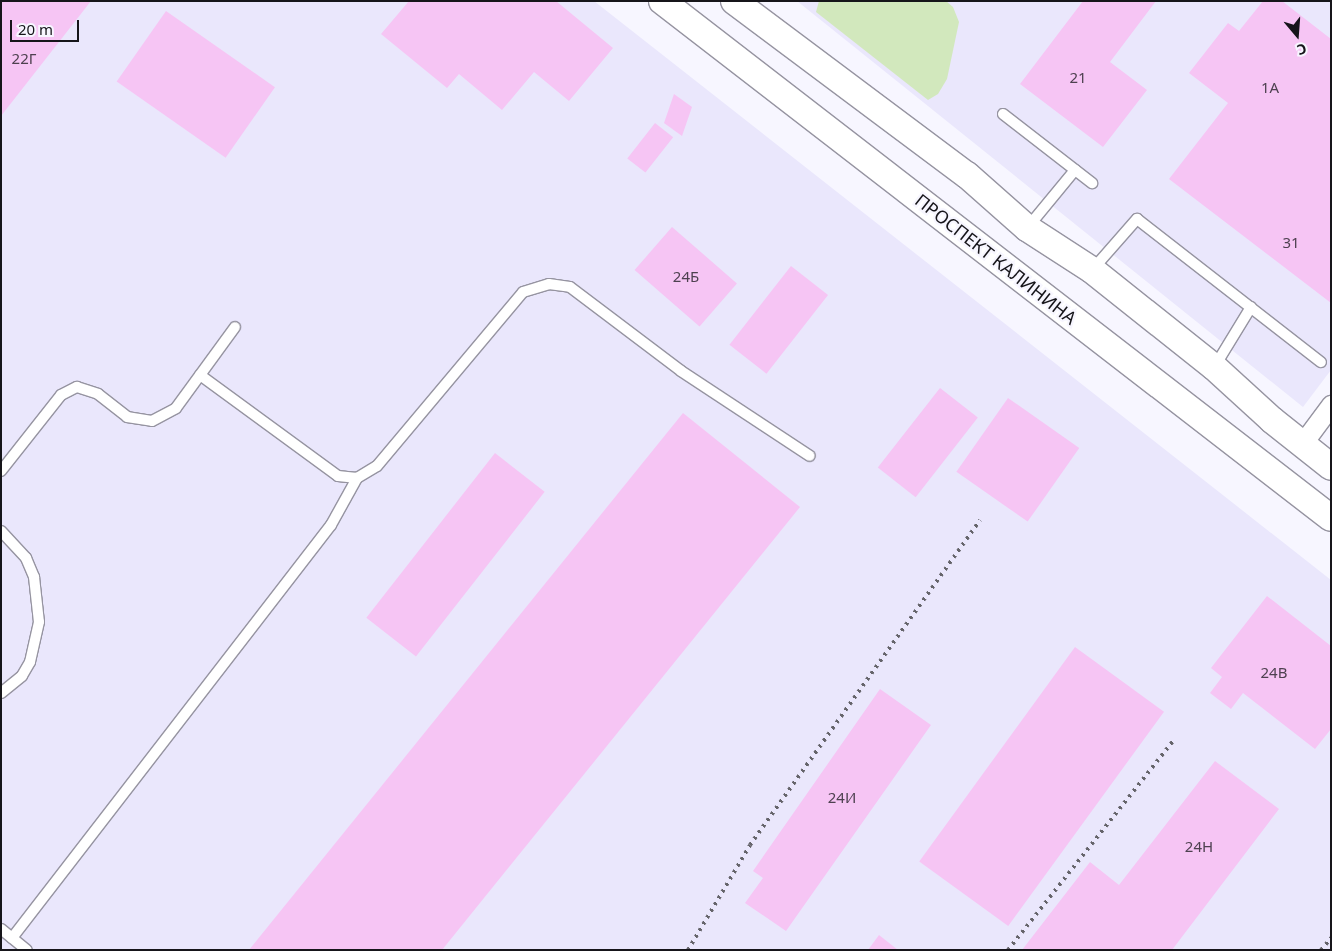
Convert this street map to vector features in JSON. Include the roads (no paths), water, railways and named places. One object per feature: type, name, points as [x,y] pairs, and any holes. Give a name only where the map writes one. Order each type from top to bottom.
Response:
[{"type":"main road","name":"ПРОСПЕКТ КАЛИНИНА","points":[[662,1],[1331,518]]},
{"type":"main road","points":[[734,1],[967,175],[1028,228],[1092,270],[1214,368],[1331,467]]},
{"type":"main road","points":[[1276,475],[1302,444]]},
{"type":"street","points":[[1302,444],[1331,405]]},
{"type":"lane","points":[[1003,114],[1092,183]]},
{"type":"lane","points":[[1028,228],[1075,170]]},
{"type":"lane","points":[[1092,270],[1137,219],[1321,362]]},
{"type":"lane","points":[[12,938],[331,525],[357,478],[377,466],[523,292],[549,284],[570,287],[681,370],[810,456]]},
{"type":"lane","points":[[1214,368],[1251,307]]},
{"type":"lane","points":[[1,471],[61,395],[77,387],[98,394],[127,417],[152,421],[176,408],[235,327]]},
{"type":"lane","points":[[200,375],[338,476],[357,478]]},
{"type":"lane","points":[[1,531],[26,558],[34,577],[39,622],[30,662],[22,676],[1,693]]},
{"type":"lane","points":[[1,929],[27,950]]},
{"type":"railway","points":[[688,950],[750,845],[980,520]]},
{"type":"railway","points":[[1008,950],[1173,741]]},
{"type":"railway","points":[[1321,950],[1331,938]]}]
